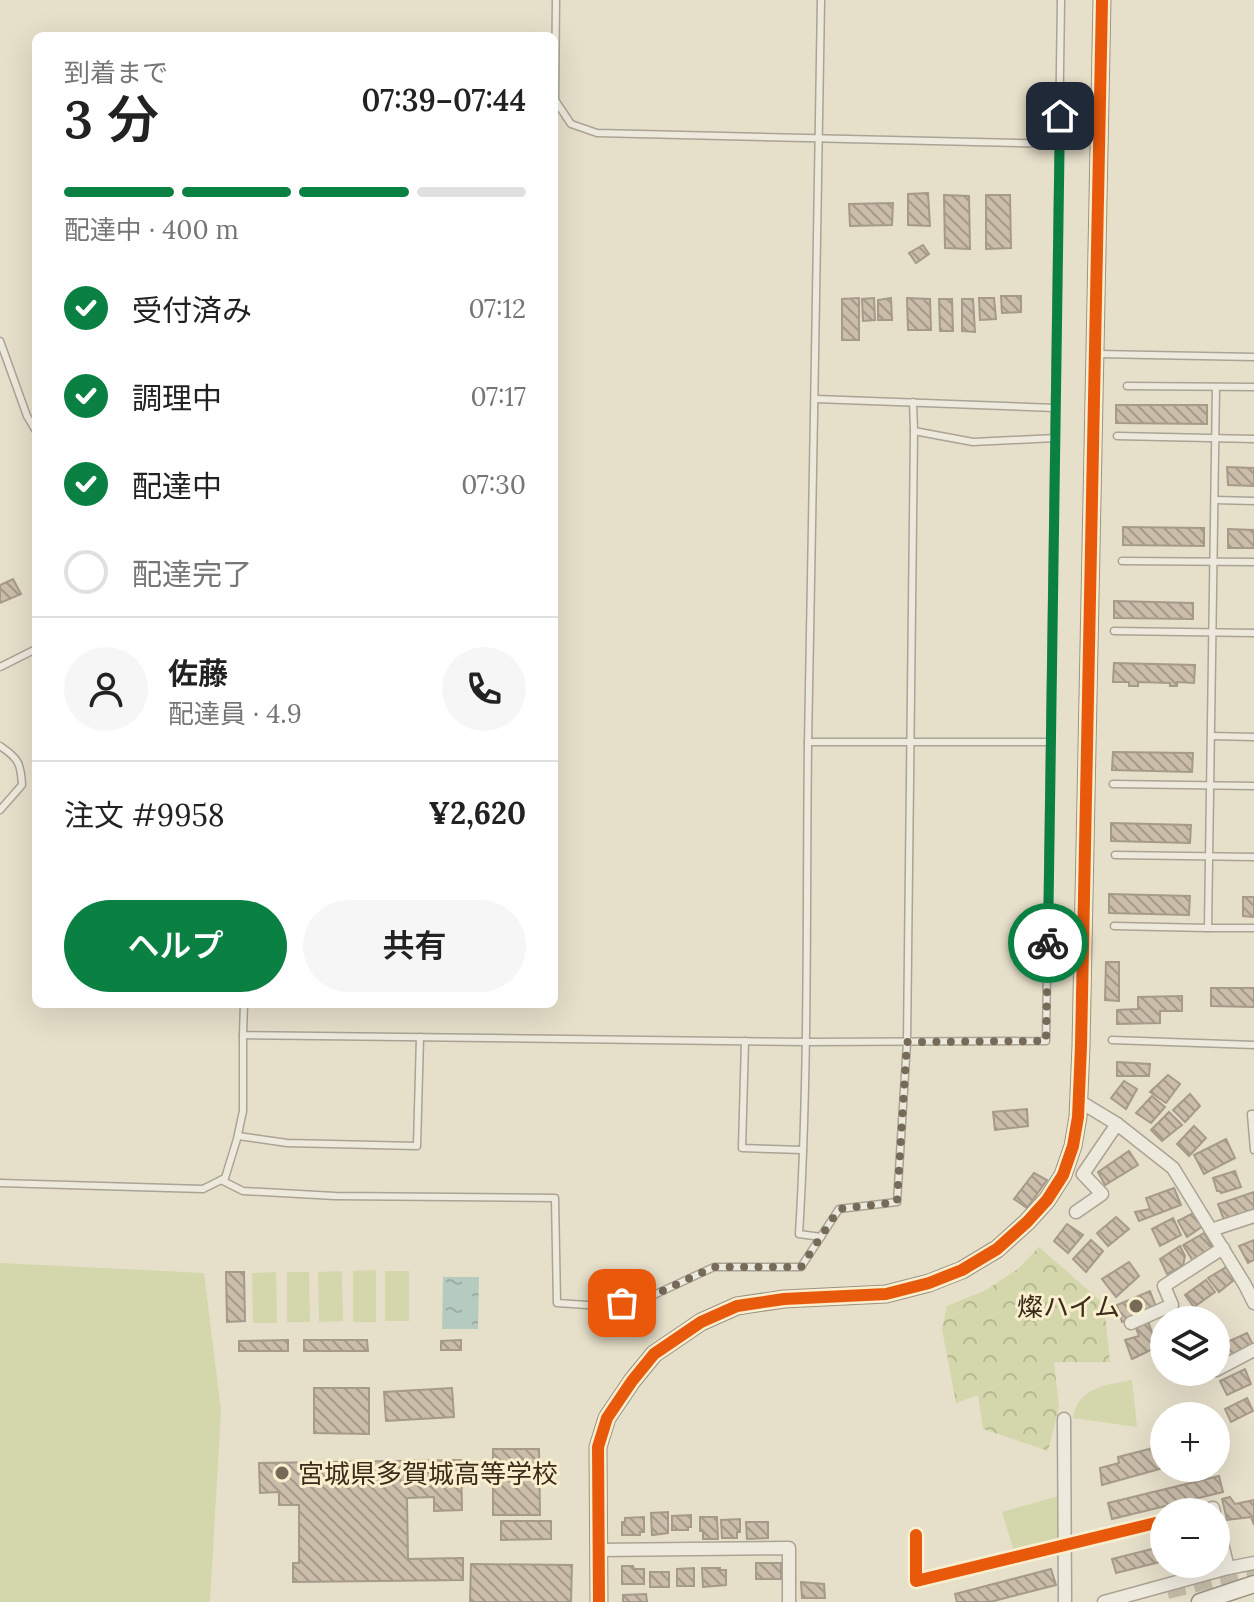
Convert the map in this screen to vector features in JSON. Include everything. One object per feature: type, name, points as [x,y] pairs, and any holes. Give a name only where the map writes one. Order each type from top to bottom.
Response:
[{"type":"street","points":[[599,1602],[598,1447],[607,1418],[654,1354],[701,1322],[737,1306],[784,1299],[886,1294],[929,1283],[962,1270],[997,1249],[1047,1200],[1063,1175],[1073,1146],[1079,1101],[1102,0]]},
{"type":"street","points":[[1079,1101],[1117,1124],[1173,1168],[1254,1303]]},
{"type":"street","points":[[1076,1212],[1102,1194],[1083,1174],[1117,1124]]},
{"type":"street","points":[[1211,1230],[1254,1216]]},
{"type":"street","points":[[1131,1323],[1172,1305],[1164,1286],[1223,1248]]},
{"type":"street","points":[[1230,1363],[1254,1350]]},
{"type":"street","points":[[1064,1419],[1065,1602]]},
{"type":"street","points":[[916,1535],[916,1581],[1150,1525]]},
{"type":"street","points":[[599,1550],[789,1548],[789,1602]]},
{"type":"street","points":[[1230,1568],[1254,1563]]},
{"type":"street","points":[[1104,1602],[1192,1578]]},
{"type":"street","points":[[1200,1602],[1254,1584]]},
{"type":"lane","points":[[556,0],[556,32]]},
{"type":"lane","points":[[821,0],[806,1042],[799,1234],[821,1237]]},
{"type":"lane","points":[[243,1035],[806,1042],[1046,1041],[1061,0]]},
{"type":"lane","points":[[558,104],[571,124],[597,133],[1060,144]]},
{"type":"lane","points":[[0,341],[32,424]]},
{"type":"lane","points":[[1096,354],[1254,357]]},
{"type":"lane","points":[[1127,386],[1254,387]]},
{"type":"lane","points":[[1208,928],[1216,387]]},
{"type":"lane","points":[[816,399],[1055,408]]},
{"type":"lane","points":[[221,1180],[243,1191],[350,1196],[555,1198],[557,1303],[602,1306],[643,1300],[714,1267],[801,1267],[839,1209],[897,1202],[907,1042],[913,402]]},
{"type":"lane","points":[[914,431],[973,442],[1055,438]]},
{"type":"lane","points":[[1117,436],[1254,439]]},
{"type":"lane","points":[[1215,500],[1254,501]]},
{"type":"lane","points":[[1122,561],[1254,562]]},
{"type":"lane","points":[[1114,631],[1254,633]]},
{"type":"lane","points":[[0,667],[32,651]]},
{"type":"lane","points":[[1211,736],[1254,737]]},
{"type":"lane","points":[[808,742],[1051,742]]},
{"type":"lane","points":[[0,746],[15,757],[22,770],[22,785],[0,810]]},
{"type":"lane","points":[[1113,784],[1254,786]]},
{"type":"lane","points":[[1115,855],[1254,857]]},
{"type":"lane","points":[[1114,926],[1254,928]]},
{"type":"lane","points":[[0,1183],[203,1189],[225,1178],[243,1111],[244,1008]]},
{"type":"lane","points":[[238,1136],[287,1143],[417,1146],[420,1037]]},
{"type":"lane","points":[[1112,1040],[1254,1045]]},
{"type":"lane","points":[[745,1041],[742,1148],[803,1150]]},
{"type":"lane","points":[[1254,1114],[1251,1114],[1254,1150]]},
{"type":"green space","points":[[1039,1247],[1104,1304],[1110,1362],[1054,1362],[1059,1407],[1048,1451],[983,1429],[978,1395],[956,1403],[942,1329],[947,1306],[986,1290],[1018,1269]]},
{"type":"green space","points":[[0,1263],[204,1273],[221,1410],[210,1602],[0,1602]]},
{"type":"green space","points":[[376,1270],[376,1322],[353,1322],[353,1271]]},
{"type":"green space","points":[[342,1271],[343,1321],[319,1322],[318,1272]]},
{"type":"green space","points":[[385,1271],[409,1271],[409,1321],[385,1321]]},
{"type":"green space","points":[[276,1272],[277,1323],[253,1323],[252,1273]]},
{"type":"green space","points":[[287,1272],[309,1272],[310,1322],[287,1322]]},
{"type":"green space","points":[[1132,1380],[1137,1427],[1073,1418],[1076,1408],[1087,1394],[1103,1386]]},
{"type":"green space","points":[[1059,1496],[1059,1543],[1015,1554],[1002,1512]]},
{"type":"water","points":[[443,1277],[479,1277],[478,1329],[442,1329]]},
{"type":"building","points":[[928,193],[930,226],[908,225],[908,194]]},
{"type":"building","points":[[944,195],[969,196],[970,249],[945,248]]},
{"type":"building","points":[[986,195],[1010,195],[1011,248],[986,249]]},
{"type":"building","points":[[893,203],[892,225],[850,226],[849,204]]},
{"type":"building","points":[[923,245],[929,254],[916,263],[909,253]]},
{"type":"building","points":[[1001,296],[1021,296],[1021,312],[1002,313]]},
{"type":"building","points":[[859,298],[859,340],[842,340],[842,299]]},
{"type":"building","points":[[874,298],[875,320],[863,321],[862,299]]},
{"type":"building","points":[[891,298],[892,320],[878,320],[878,300]]},
{"type":"building","points":[[907,298],[930,299],[931,330],[908,330]]},
{"type":"building","points":[[979,298],[994,298],[996,319],[980,320]]},
{"type":"building","points":[[939,299],[952,299],[953,331],[940,331]]},
{"type":"building","points":[[962,299],[973,299],[975,332],[962,331]]},
{"type":"building","points":[[1116,405],[1207,405],[1207,424],[1116,423]]},
{"type":"building","points":[[1227,467],[1254,468],[1254,486],[1228,485]]},
{"type":"building","points":[[1123,527],[1204,528],[1204,546],[1123,545]]},
{"type":"building","points":[[1228,529],[1254,530],[1254,548],[1228,548]]},
{"type":"building","points":[[13,579],[21,594],[0,603],[0,585]]},
{"type":"building","points":[[1114,601],[1193,603],[1193,619],[1114,618]]},
{"type":"building","points":[[1114,663],[1195,665],[1194,683],[1177,682],[1177,686],[1170,686],[1170,683],[1138,682],[1138,686],[1129,686],[1129,682],[1113,682]]},
{"type":"building","points":[[1113,752],[1193,753],[1192,772],[1112,770]]},
{"type":"building","points":[[1111,823],[1191,825],[1190,843],[1111,841]]},
{"type":"building","points":[[1109,894],[1190,896],[1189,915],[1109,913]]},
{"type":"building","points":[[1243,897],[1254,897],[1254,917],[1243,916]]},
{"type":"building","points":[[1106,962],[1119,962],[1119,1001],[1105,1000]]},
{"type":"building","points":[[1211,988],[1254,988],[1254,1007],[1211,1006]]},
{"type":"building","points":[[1182,996],[1182,1011],[1160,1011],[1160,1023],[1117,1024],[1117,1010],[1138,1009],[1138,997]]},
{"type":"building","points":[[1117,1062],[1150,1064],[1149,1076],[1117,1076]]},
{"type":"building","points":[[1168,1075],[1180,1084],[1166,1103],[1150,1092]]},
{"type":"building","points":[[1124,1081],[1137,1089],[1126,1109],[1111,1098]]},
{"type":"building","points":[[1190,1094],[1200,1106],[1185,1122],[1173,1110]]},
{"type":"building","points":[[1152,1096],[1165,1107],[1151,1123],[1136,1113]]},
{"type":"building","points":[[1027,1109],[1028,1126],[995,1130],[993,1112]]},
{"type":"building","points":[[1169,1112],[1182,1125],[1162,1141],[1151,1130]]},
{"type":"building","points":[[1194,1126],[1206,1138],[1189,1156],[1177,1144]]},
{"type":"building","points":[[1226,1139],[1235,1158],[1204,1174],[1194,1155]]},
{"type":"building","points":[[1129,1151],[1138,1165],[1105,1185],[1098,1172]]},
{"type":"building","points":[[1235,1171],[1241,1187],[1221,1193],[1217,1191],[1213,1178]]},
{"type":"building","points":[[1034,1173],[1047,1180],[1027,1208],[1014,1199]]},
{"type":"building","points":[[1174,1188],[1181,1205],[1139,1221],[1135,1212],[1150,1209],[1146,1198]]},
{"type":"building","points":[[1254,1192],[1254,1210],[1224,1220],[1218,1204]]},
{"type":"building","points":[[1195,1212],[1203,1226],[1187,1237],[1178,1221]]},
{"type":"building","points":[[1116,1217],[1129,1229],[1108,1246],[1097,1233]]},
{"type":"building","points":[[1173,1218],[1181,1235],[1160,1246],[1152,1229]]},
{"type":"building","points":[[1067,1224],[1083,1235],[1068,1253],[1054,1241]]},
{"type":"building","points":[[1204,1233],[1213,1248],[1193,1261],[1183,1245]]},
{"type":"building","points":[[1091,1240],[1103,1251],[1086,1272],[1073,1259]]},
{"type":"building","points":[[1254,1240],[1254,1260],[1248,1263],[1239,1246]]},
{"type":"building","points":[[1180,1246],[1185,1256],[1183,1266],[1167,1274],[1160,1259]]},
{"type":"building","points":[[1129,1262],[1139,1276],[1116,1297],[1102,1279]]},
{"type":"building","points":[[1226,1267],[1234,1280],[1219,1292],[1208,1278]]},
{"type":"building","points":[[226,1272],[244,1272],[245,1321],[227,1322]]},
{"type":"building","points":[[1206,1280],[1215,1292],[1195,1306],[1185,1295]]},
{"type":"building","name":"燦ハイム","points":[[1150,1291],[1156,1306],[1150,1306],[1150,1310],[1122,1322],[1117,1305]]},
{"type":"building","points":[[1148,1321],[1150,1350],[1132,1359],[1125,1340],[1139,1336],[1136,1328]]},
{"type":"building","points":[[1247,1333],[1253,1345],[1230,1357],[1230,1341]]},
{"type":"building","points":[[288,1340],[288,1351],[239,1351],[239,1341]]},
{"type":"building","points":[[304,1340],[367,1340],[368,1351],[304,1351]]},
{"type":"building","points":[[461,1340],[461,1350],[441,1350],[441,1341]]},
{"type":"building","points":[[1245,1369],[1251,1384],[1227,1395],[1222,1386],[1230,1386],[1230,1376]]},
{"type":"building","points":[[314,1388],[369,1388],[369,1434],[314,1433]]},
{"type":"building","points":[[452,1388],[454,1417],[386,1421],[384,1392]]},
{"type":"building","points":[[1247,1398],[1253,1411],[1231,1422],[1230,1406]]},
{"type":"building","points":[[493,1449],[539,1449],[540,1515],[493,1515]]},
{"type":"building","points":[[1150,1449],[1150,1472],[1102,1485],[1100,1468],[1119,1463],[1118,1457]]},
{"type":"building","points":[[461,1460],[462,1510],[434,1511],[434,1497],[407,1498],[408,1559],[463,1558],[463,1580],[293,1582],[293,1563],[299,1563],[299,1505],[279,1505],[279,1492],[260,1493],[259,1463]]},
{"type":"building","points":[[1194,1482],[1220,1482],[1223,1492],[1198,1498],[1150,1498],[1150,1510],[1112,1519],[1108,1503]]},
{"type":"building","points":[[1230,1497],[1235,1504],[1254,1500],[1254,1525],[1251,1517],[1230,1520],[1230,1498],[1226,1498]]},
{"type":"building","points":[[668,1512],[668,1533],[652,1535],[651,1513]]},
{"type":"building","points":[[691,1515],[688,1530],[672,1530],[672,1516]]},
{"type":"building","points":[[644,1517],[644,1532],[640,1535],[622,1535],[625,1518]]},
{"type":"building","points":[[700,1517],[717,1517],[718,1539],[703,1539]]},
{"type":"building","points":[[740,1519],[737,1538],[722,1538],[721,1520]]},
{"type":"building","points":[[501,1521],[551,1521],[551,1539],[501,1540]]},
{"type":"building","points":[[746,1522],[768,1522],[768,1538],[747,1539]]},
{"type":"building","points":[[1150,1550],[1150,1564],[1116,1573],[1112,1559]]},
{"type":"building","points":[[756,1563],[781,1563],[781,1579],[756,1579]]},
{"type":"building","points":[[471,1564],[572,1565],[571,1602],[470,1602]]},
{"type":"building","points":[[622,1566],[644,1569],[644,1584],[622,1584]]},
{"type":"building","points":[[694,1568],[694,1586],[677,1586],[677,1569]]},
{"type":"building","points":[[702,1568],[726,1570],[726,1585],[703,1587]]},
{"type":"building","points":[[1051,1569],[1056,1585],[990,1602],[957,1602],[955,1594]]},
{"type":"building","points":[[650,1572],[669,1572],[669,1587],[650,1587]]},
{"type":"building","points":[[801,1582],[824,1584],[825,1598],[802,1598]]},
{"type":"building","points":[[646,1594],[647,1602],[623,1602],[623,1595]]},
{"type":"tunnel","points":[[1167,1590],[1254,1569]]},
{"type":"cycle path","points":[[599,1602],[598,1447],[607,1418],[654,1354],[701,1322],[737,1306],[784,1299],[886,1294],[929,1283],[962,1270],[997,1249],[1047,1200],[1063,1175],[1073,1146],[1078,1117],[1081,1046],[1102,0]]},
{"type":"cycle path","points":[[916,1535],[916,1581],[1150,1524]]},
{"type":"way so far","points":[[622,1303],[643,1300],[714,1267],[801,1267],[839,1209],[897,1202],[907,1042],[1046,1041],[1048,943]]},
{"type":"place","name":"燦ハイム","points":[[1136,1306]]},
{"type":"place","name":"宮城県多賀城高等学校","points":[[282,1473]]},
{"type":"route","points":[[1048,943],[1060,116]]}]
